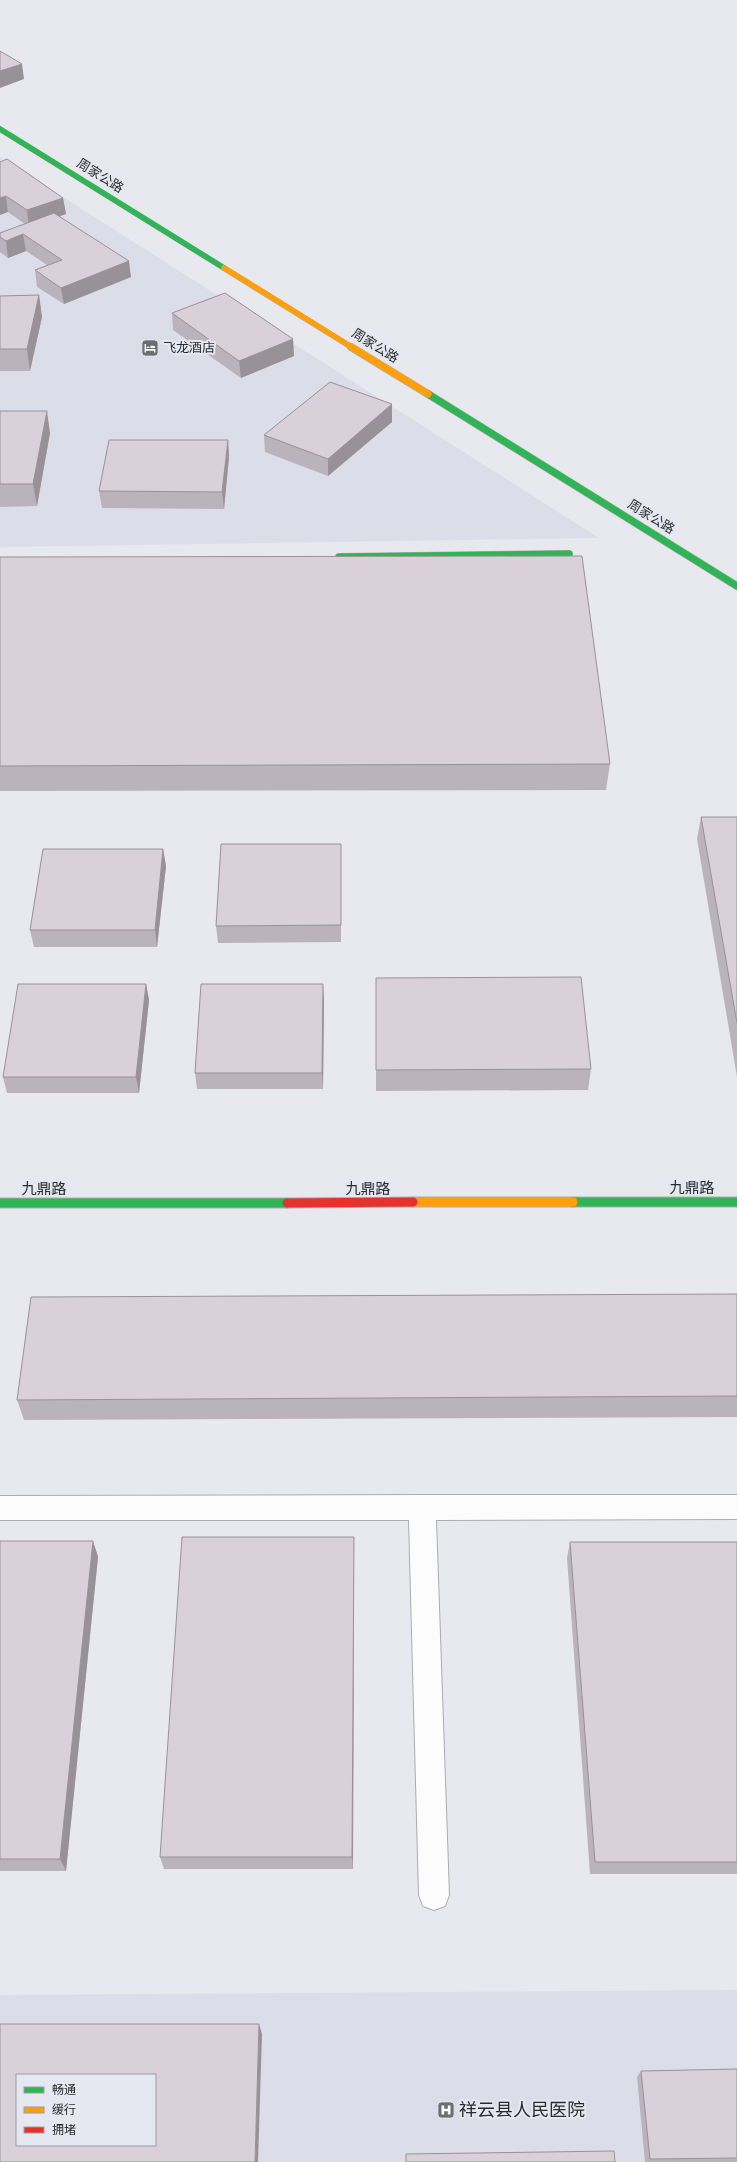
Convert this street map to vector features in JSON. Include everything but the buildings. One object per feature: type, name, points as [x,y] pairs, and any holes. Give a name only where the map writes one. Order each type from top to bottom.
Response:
[{"type":"street","name":"周家公路","points":[[0,130],[737,586]]},
{"type":"street","points":[[332,557],[569,554]]},
{"type":"street","name":"九鼎路","points":[[0,1203],[737,1202]]},
{"type":"lane","points":[[422,1507],[434,1895]]},
{"type":"lane","points":[[0,1508],[737,1507]]},
{"type":"shaded area","name":"飞龙酒店","points":[[0,157],[599,538],[0,547]]},
{"type":"shaded area","name":"祥云县人民医院","points":[[737,1990],[737,2162],[0,2162],[0,1995]]},
{"type":"traffic: fast","points":[[0,129],[224,268]]},
{"type":"traffic: fast","points":[[428,394],[737,586]]},
{"type":"traffic: fast","points":[[339,557],[569,554]]},
{"type":"traffic: fast","points":[[573,1202],[737,1202]]},
{"type":"traffic: fast","points":[[0,1203],[287,1203]]},
{"type":"traffic: slow","points":[[224,268],[428,394]]},
{"type":"traffic: slow","points":[[413,1202],[573,1202]]},
{"type":"traffic: jam","points":[[287,1203],[413,1202]]},
{"type":"place","name":"飞龙酒店","points":[[150,348]]},
{"type":"place","name":"祥云县人民医院","points":[[446,2110]]}]
